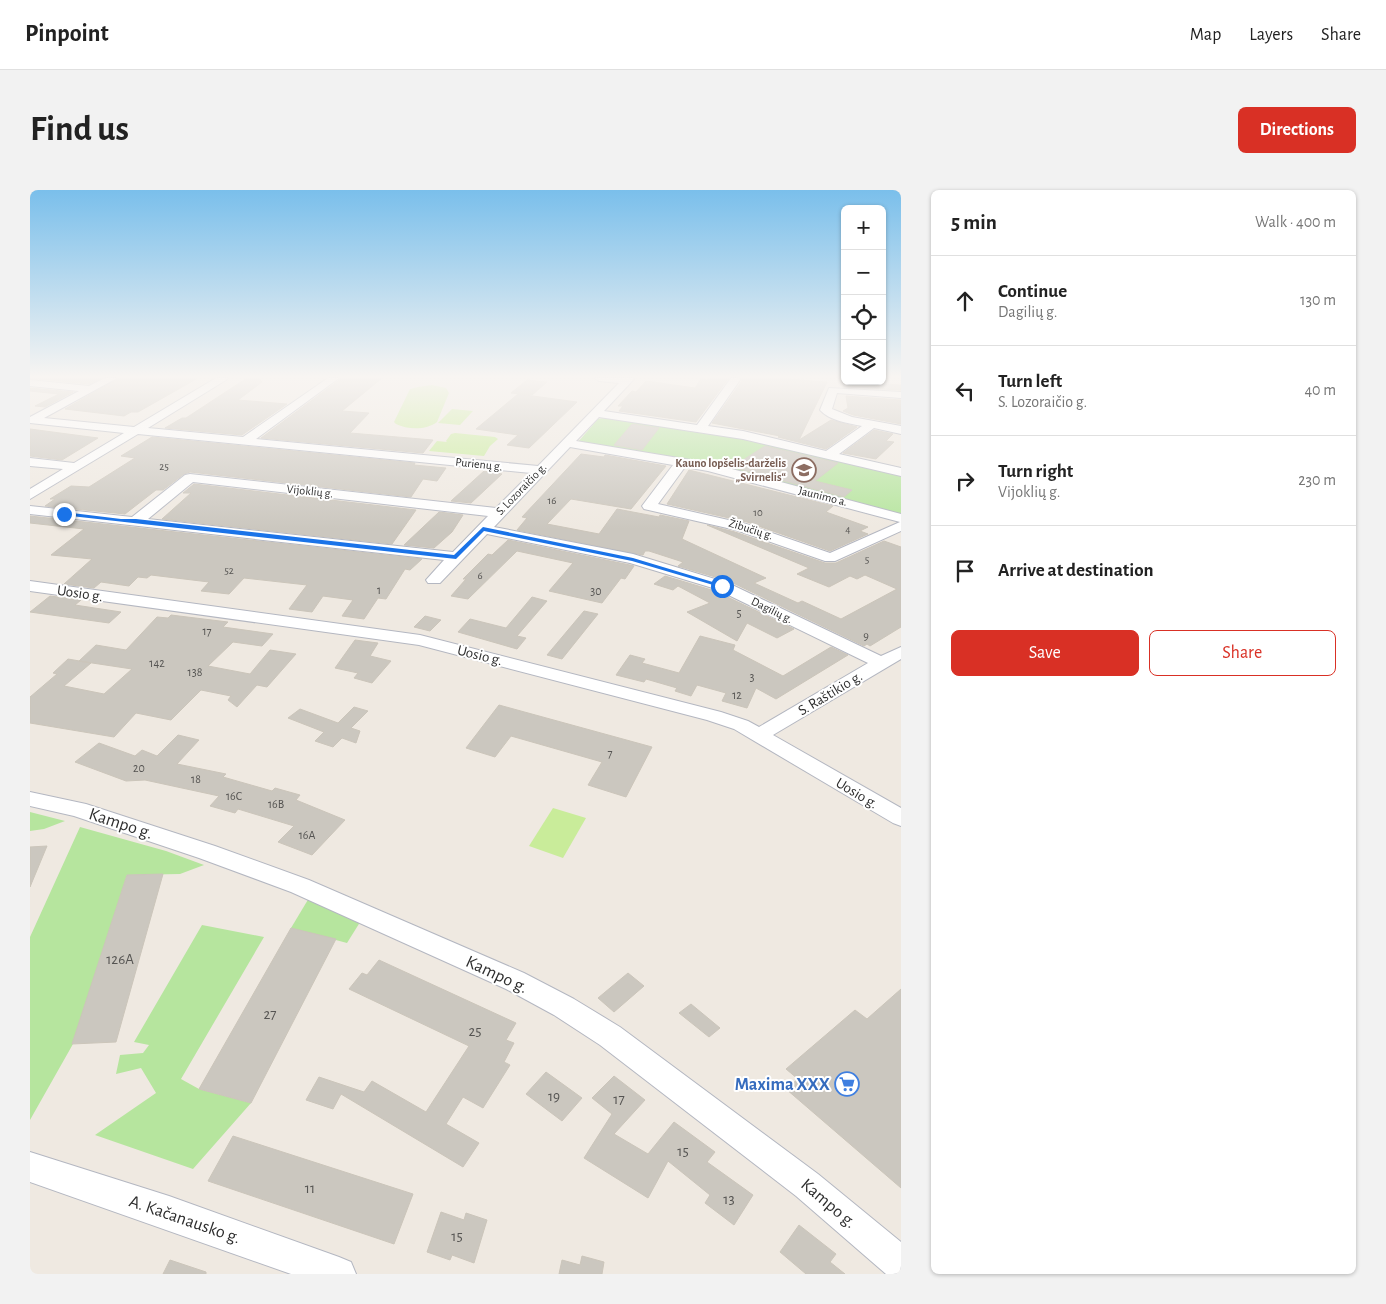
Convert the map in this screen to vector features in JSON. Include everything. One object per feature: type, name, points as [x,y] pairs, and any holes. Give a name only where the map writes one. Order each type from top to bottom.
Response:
[{"type":"street","name":"Purienų g.","points":[[121,429],[541,470]]},
{"type":"street","points":[[245,441],[263,429]]},
{"type":"street","name":"S. Lozoraičio g.","points":[[434,580],[581,429]]},
{"type":"street","points":[[705,429],[743,434],[901,472]]},
{"type":"street","points":[[830,454],[866,429]]},
{"type":"street","points":[[30,495],[136,430]]},
{"type":"street","name":"Jaunimo a.","points":[[567,443],[727,471],[901,518]]},
{"type":"street","points":[[30,462],[77,467]]},
{"type":"street","name":"Žibučių g.","points":[[682,462],[649,506],[726,522],[778,537],[830,558],[901,526]]},
{"type":"street","name":"Vijoklių g.","points":[[136,520],[190,478],[499,513]]},
{"type":"street","points":[[30,510],[121,521],[136,520],[456,558]]},
{"type":"street","name":"Dagilių g.","points":[[483,529],[633,559],[722,586],[882,663]]},
{"type":"street","name":"Uosio g.","points":[[30,586],[420,640],[714,716],[759,735],[901,818]]},
{"type":"street","name":"S. Raštikio g.","points":[[759,735],[901,652]]},
{"type":"street","name":"Kampo g.","points":[[30,799],[78,809],[207,852],[300,886],[515,981],[564,1007],[610,1036],[807,1184],[901,1264]]},
{"type":"street","name":"A. Kačanausko g.","points":[[30,1167],[169,1213],[339,1274]]},
{"type":"green space","name":"Kauno lopšelis-darželis „Svirnelis“","points":[[590,429],[686,429],[743,437],[901,475],[901,515],[578,442]]},
{"type":"green space","points":[[451,434],[495,437],[498,439],[490,446],[484,456],[429,451],[437,441],[447,442]]},
{"type":"green space","points":[[553,808],[586,818],[563,858],[529,846]]},
{"type":"green space","points":[[30,812],[65,821],[44,829],[30,831]]},
{"type":"green space","points":[[80,827],[166,851],[204,865],[180,874],[127,875],[73,1044],[30,1120],[30,937]]},
{"type":"green space","points":[[309,898],[362,919],[347,943],[291,928]]},
{"type":"green space","points":[[202,925],[264,937],[181,1079],[199,1089],[251,1103],[193,1169],[95,1135],[156,1093],[141,1068],[116,1074],[120,1055],[143,1053],[149,1045],[134,1042]]},
{"type":"building","points":[[30,429],[98,438],[62,460],[30,456]]},
{"type":"building","points":[[171,429],[251,429],[242,435]]},
{"type":"building","points":[[274,429],[354,429],[350,433],[433,440],[423,453],[261,438]]},
{"type":"building","points":[[476,429],[549,429],[529,448],[507,445],[518,435]]},
{"type":"building","points":[[628,429],[659,429],[642,450],[614,445]]},
{"type":"building","points":[[741,429],[805,429],[799,440],[817,429],[855,429],[826,449],[778,437],[780,436]]},
{"type":"building","points":[[874,430],[893,434],[886,441],[894,442],[876,459],[843,453]]},
{"type":"building","points":[[152,437],[415,463],[414,465],[446,468],[437,481],[423,479],[411,497],[190,472],[184,474],[163,490],[156,490],[125,514],[45,506],[55,499],[50,499],[71,486],[89,487],[135,458],[121,456]]},
{"type":"building","points":[[765,446],[838,463],[815,481],[852,490],[844,497],[732,467]]},
{"type":"building","points":[[581,454],[604,457],[605,455],[666,466],[631,509],[571,499],[547,524],[599,534],[617,509],[689,521],[682,539],[766,578],[754,583],[798,603],[802,601],[841,619],[897,589],[865,575],[857,579],[850,576],[829,587],[797,574],[809,568],[707,525],[735,532],[825,563],[836,563],[884,541],[901,547],[901,627],[870,646],[867,644],[864,646],[729,581],[678,566],[683,562],[649,551],[645,551],[643,555],[517,530],[527,518],[522,517]]},
{"type":"building","points":[[689,470],[833,506],[826,512],[868,527],[860,531],[868,534],[830,551],[747,522],[667,504]]},
{"type":"building","points":[[484,471],[502,474],[471,503],[451,501]]},
{"type":"building","points":[[194,484],[416,510],[392,544],[162,519],[191,493],[183,493]]},
{"type":"building","points":[[439,512],[463,515],[452,532],[434,548],[404,545]]},
{"type":"building","points":[[30,516],[422,559],[410,570],[405,569],[386,599],[378,598],[364,619],[342,616],[353,600],[323,596],[312,612],[289,609],[307,585],[244,578],[229,594],[201,591],[209,582],[151,575],[147,578],[138,577],[129,586],[101,582],[94,588],[64,584],[92,559],[51,555],[84,529],[30,523]]},
{"type":"building","points":[[508,540],[634,566],[625,579],[621,578],[602,603],[549,591],[573,563],[517,551],[468,599],[451,596],[466,579],[463,579],[488,554],[492,555]]},
{"type":"building","points":[[665,576],[715,591],[794,629],[777,638],[747,623],[737,641],[687,612],[710,603],[678,586],[673,590],[654,584]]},
{"type":"building","points":[[50,596],[81,600],[75,605],[121,612],[109,623],[30,612]]},
{"type":"building","points":[[532,597],[547,601],[517,636],[526,638],[517,649],[458,632],[470,619],[506,628]]},
{"type":"building","points":[[584,611],[598,614],[562,659],[547,655]]},
{"type":"building","points":[[171,615],[228,622],[223,627],[273,634],[262,646],[233,642],[208,666],[250,674],[270,650],[296,654],[267,687],[257,685],[237,707],[228,700],[231,696],[201,690],[171,720],[136,713],[114,737],[30,723],[30,697],[57,674],[53,673],[68,659],[79,661],[96,645],[126,650],[157,617],[168,618]],"holes":[[[91,663],[132,669],[104,694],[64,686]]]},
{"type":"building","points":[[425,616],[441,620],[430,631],[414,627]]},
{"type":"building","points":[[700,636],[735,645],[733,650],[783,676],[831,647],[848,655],[776,699],[756,688],[747,708],[722,701],[726,693],[697,685],[691,696],[675,691],[677,688],[646,679],[644,682],[616,675],[630,655],[645,659],[642,663],[679,673]]},
{"type":"building","points":[[355,640],[378,643],[370,656],[391,661],[372,683],[354,678],[358,673],[335,668]]},
{"type":"building","points":[[499,705],[652,747],[626,797],[588,785],[602,762],[511,736],[495,757],[466,748]]},
{"type":"building","points":[[354,707],[368,711],[351,728],[360,731],[356,743],[342,738],[333,747],[315,741],[324,732],[288,718],[300,709],[338,723]]},
{"type":"building","points":[[178,735],[199,740],[177,764],[226,774],[223,777],[272,791],[275,788],[300,795],[296,800],[345,820],[312,855],[278,842],[294,826],[238,809],[235,813],[210,806],[219,796],[145,780],[126,781],[75,762],[99,743],[135,756],[142,750],[157,756]]},
{"type":"building","points":[[47,846],[30,887],[30,847]]},
{"type":"building","points":[[163,874],[116,1042],[72,1044],[127,875]]},
{"type":"building","points":[[291,928],[336,939],[251,1103],[199,1089]]},
{"type":"building","points":[[379,960],[516,1023],[506,1040],[514,1043],[504,1062],[510,1065],[483,1108],[463,1097],[446,1124],[479,1143],[463,1167],[341,1094],[333,1109],[306,1100],[319,1077],[364,1092],[372,1081],[426,1112],[469,1046],[349,989],[362,973],[367,975]]},
{"type":"building","points":[[628,973],[644,986],[614,1012],[598,998]]},
{"type":"building","name":"Maxima XXX","points":[[901,989],[901,1188],[786,1089],[798,1079],[786,1069],[855,1010],[867,1019]]},
{"type":"building","points":[[691,1004],[720,1028],[709,1037],[679,1013]]},
{"type":"building","points":[[546,1072],[582,1098],[562,1121],[526,1094]]},
{"type":"building","points":[[614,1076],[645,1100],[614,1134],[648,1154],[674,1122],[715,1152],[707,1162],[753,1195],[734,1225],[705,1203],[710,1195],[668,1161],[648,1198],[584,1158],[612,1114],[592,1098]]},
{"type":"building","points":[[233,1136],[413,1194],[394,1244],[208,1181]]},
{"type":"building","points":[[441,1212],[464,1220],[466,1213],[487,1220],[474,1263],[452,1255],[450,1260],[427,1252]]},
{"type":"building","points":[[799,1225],[836,1254],[830,1262],[845,1274],[806,1274],[780,1252]]},
{"type":"building","points":[[582,1256],[604,1262],[602,1274],[559,1274],[562,1260],[580,1265]]},
{"type":"building","points":[[170,1260],[206,1272],[206,1274],[163,1274]]},
{"type":"place","name":"Kauno lopšelis-darželis „Svirnelis“","points":[[804,470]]},
{"type":"place","name":"Maxima XXX","points":[[847,1084]]},
{"type":"route","points":[[64,514],[121,521],[136,520],[456,558],[483,529],[633,559],[722,586]]}]
